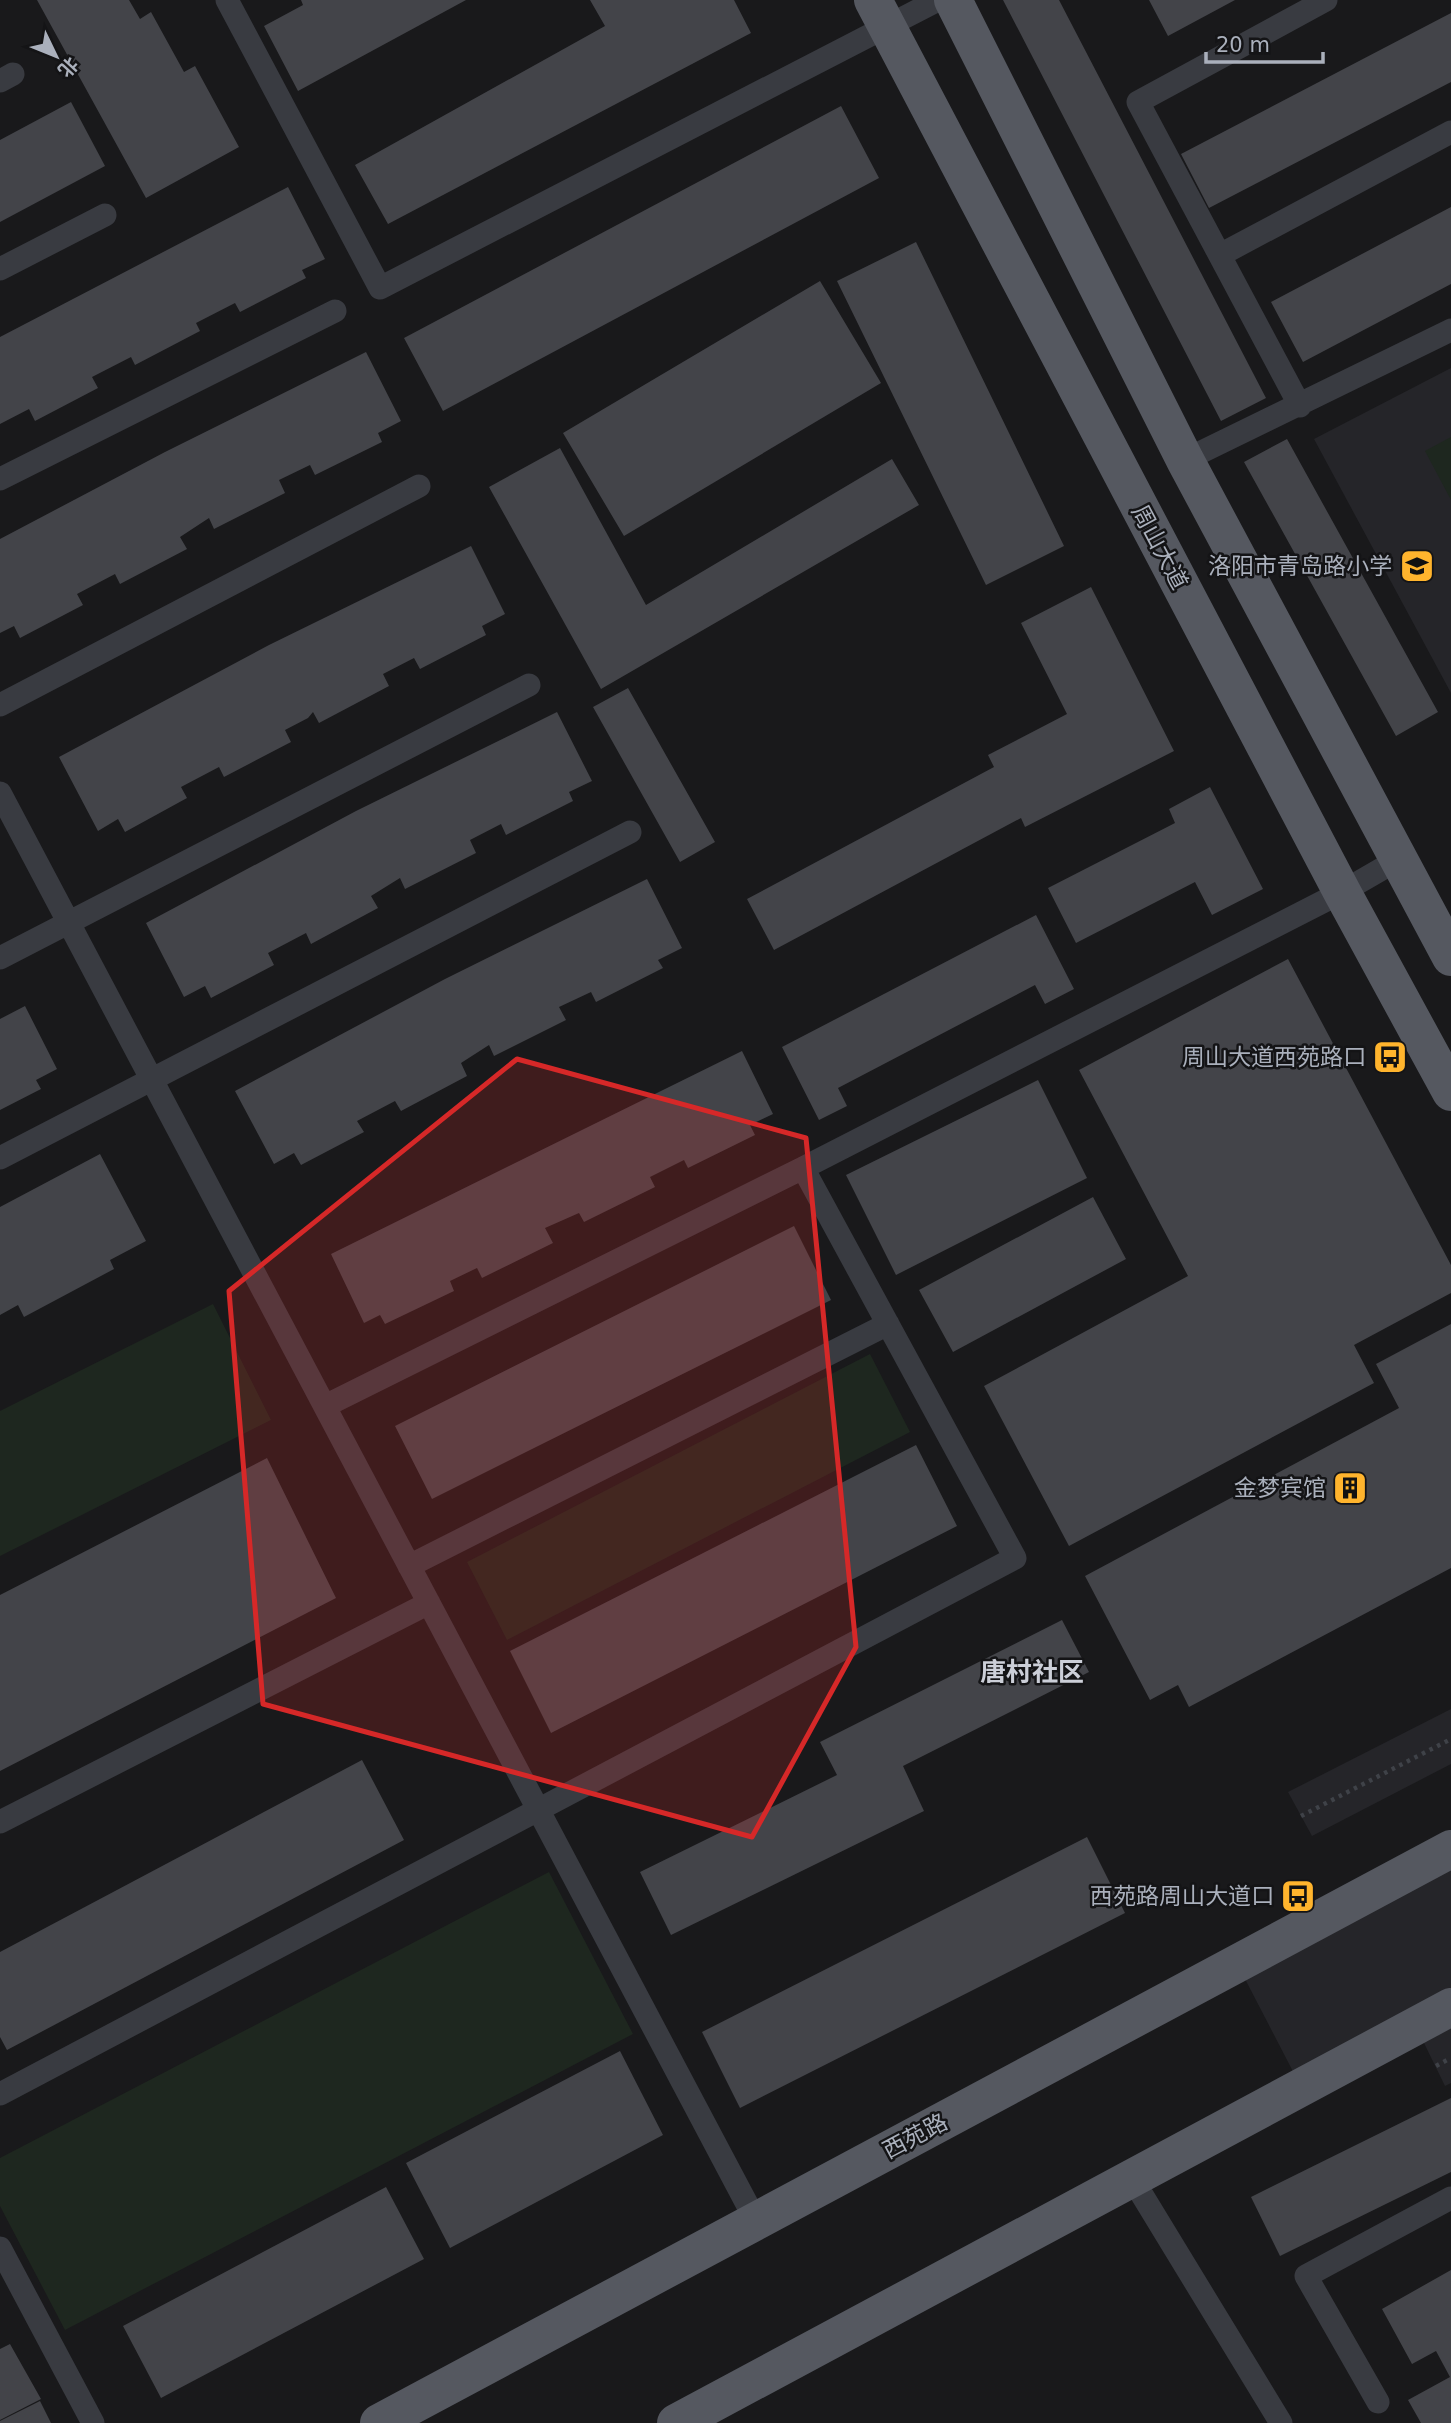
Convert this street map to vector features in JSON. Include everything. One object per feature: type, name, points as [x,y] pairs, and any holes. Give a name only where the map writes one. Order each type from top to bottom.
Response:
[{"type":"main road","points":[[953,0],[1185,460],[1451,957]]},
{"type":"main road","name":"周山大道","points":[[880,12],[1342,892],[1451,1092]]},
{"type":"main road","name":"西苑路","points":[[379,2423],[1451,1849]]},
{"type":"main road","points":[[676,2423],[1451,2007]]},
{"type":"lane","points":[[227,0],[380,288],[880,12],[938,0]]},
{"type":"lane","points":[[1300,406],[1138,102],[1326,0]]},
{"type":"lane","points":[[1220,255],[1451,132]]},
{"type":"lane","points":[[0,269],[106,215]]},
{"type":"lane","points":[[0,479],[335,312]]},
{"type":"lane","points":[[1185,460],[1451,330]]},
{"type":"lane","points":[[0,705],[419,486]]},
{"type":"lane","points":[[0,958],[528,685]]},
{"type":"lane","points":[[0,793],[756,2221]]},
{"type":"lane","points":[[0,1158],[630,832]]},
{"type":"lane","points":[[325,1406],[803,1168],[1342,892],[1399,859]]},
{"type":"lane","points":[[0,2094],[1015,1558],[803,1168]]},
{"type":"lane","points":[[410,1566],[888,1324]]},
{"type":"lane","points":[[0,1822],[429,1603]]},
{"type":"lane","points":[[1133,2180],[1281,2423]]},
{"type":"lane","points":[[1378,2402],[1306,2276],[1451,2198]]},
{"type":"lane","points":[[0,2248],[93,2423]]},
{"type":"path","points":[[1301,1816],[1451,1739]]},
{"type":"path","points":[[1436,2066],[1451,2058]]},
{"type":"highlighted area","points":[[517,1059],[806,1138],[856,1647],[752,1837],[263,1704],[229,1291]]},
{"type":"shaded area","name":"洛阳市青岛路小学","points":[[1451,368],[1451,693],[1314,439]]},
{"type":"shaded area","points":[[1451,437],[1451,500],[1425,451]]},
{"type":"shaded area","points":[[213,1304],[271,1420],[0,1556],[0,1411]]},
{"type":"shaded area","points":[[870,1354],[910,1432],[507,1640],[467,1562]]},
{"type":"shaded area","points":[[1451,1709],[1451,1764],[1312,1836],[1288,1792]]},
{"type":"shaded area","points":[[1451,1868],[1451,2005],[1300,2085],[1244,1977]]},
{"type":"shaded area","points":[[549,1872],[633,2034],[65,2330],[0,2206],[0,2158]]},
{"type":"shaded area","points":[[1451,2028],[1451,2083],[1445,2086],[1424,2043]]},
{"type":"building","points":[[37,0],[129,0],[140,19],[151,12],[184,72],[195,66],[239,147],[146,198]]},
{"type":"building","points":[[301,0],[466,0],[298,91],[264,26],[303,5]]},
{"type":"building","points":[[590,0],[734,0],[751,33],[388,224],[355,165],[605,26]]},
{"type":"building","points":[[1003,0],[1059,0],[1266,398],[1221,421]]},
{"type":"building","points":[[1149,0],[1235,0],[1168,36]]},
{"type":"building","points":[[1451,13],[1451,82],[1209,208],[1181,154]]},
{"type":"building","points":[[71,102],[105,166],[0,222],[0,140]]},
{"type":"building","points":[[841,106],[879,178],[443,411],[404,338]]},
{"type":"building","points":[[288,187],[325,259],[302,270],[306,278],[240,312],[235,303],[196,323],[200,331],[135,365],[131,357],[92,377],[98,388],[35,421],[29,409],[0,424],[0,337]]},
{"type":"building","points":[[1451,207],[1451,284],[1303,362],[1271,302]]},
{"type":"building","points":[[916,242],[1064,546],[986,585],[837,281]]},
{"type":"building","points":[[820,281],[881,383],[624,536],[563,433]]},
{"type":"building","points":[[366,352],[401,421],[378,433],[382,442],[315,475],[310,465],[279,480],[285,493],[214,529],[209,518],[180,537],[187,549],[120,584],[115,574],[77,594],[83,605],[20,638],[14,626],[0,633],[0,539],[165,452]]},
{"type":"building","points":[[1287,439],[1438,712],[1396,736],[1244,462]]},
{"type":"building","points":[[560,448],[646,605],[892,459],[919,505],[601,689],[489,487]]},
{"type":"building","points":[[471,546],[505,614],[482,626],[486,635],[420,669],[414,658],[383,674],[389,686],[319,723],[313,712],[308,718],[285,730],[291,742],[224,777],[219,767],[181,787],[187,798],[125,832],[118,819],[98,831],[59,757],[269,645]]},
{"type":"building","points":[[1091,587],[1174,751],[1025,827],[1021,818],[774,950],[747,899],[994,767],[988,755],[1067,714],[1021,623]]},
{"type":"building","points":[[628,688],[715,842],[680,862],[593,707]]},
{"type":"building","points":[[557,712],[592,781],[569,792],[573,801],[506,835],[501,824],[470,840],[476,853],[405,889],[400,878],[371,896],[378,908],[311,944],[306,933],[268,953],[274,965],[211,998],[205,986],[184,997],[146,923],[356,811]]},
{"type":"building","points":[[1210,787],[1263,889],[1212,915],[1195,882],[1076,943],[1048,888],[1175,823],[1169,809]]},
{"type":"building","points":[[647,879],[682,948],[658,960],[663,968],[596,1002],[591,992],[559,1007],[566,1020],[494,1056],[489,1045],[461,1063],[467,1076],[401,1111],[395,1101],[357,1121],[364,1132],[301,1165],[294,1153],[274,1164],[235,1091],[445,979]]},
{"type":"building","points":[[1036,915],[1074,989],[1045,1004],[1035,985],[838,1088],[847,1106],[819,1120],[782,1047]]},
{"type":"building","points":[[1288,959],[1451,1265],[1451,1293],[1354,1345],[1374,1383],[1069,1546],[984,1386],[1188,1276],[1079,1070]]},
{"type":"building","points":[[25,1006],[57,1069],[36,1080],[41,1089],[0,1110],[0,1019]]},
{"type":"building","points":[[742,1051],[773,1114],[750,1125],[755,1135],[688,1168],[684,1160],[650,1177],[655,1187],[584,1222],[579,1213],[545,1228],[553,1243],[482,1278],[477,1268],[450,1281],[454,1291],[385,1324],[380,1315],[364,1323],[331,1254]]},
{"type":"building","points":[[1038,1080],[1087,1178],[896,1275],[846,1175]]},
{"type":"building","points":[[100,1154],[146,1241],[110,1260],[114,1269],[24,1317],[18,1305],[0,1315],[0,1207]]},
{"type":"building","points":[[1093,1197],[1126,1259],[953,1352],[919,1290]]},
{"type":"building","points":[[794,1226],[831,1300],[432,1499],[395,1426]]},
{"type":"building","name":"金梦宾馆","points":[[1451,1324],[1451,1568],[1189,1707],[1178,1685],[1150,1700],[1085,1576],[1399,1408],[1376,1364]]},
{"type":"building","points":[[916,1445],[957,1526],[551,1733],[510,1651]]},
{"type":"building","points":[[267,1458],[336,1598],[0,1771],[0,1595]]},
{"type":"building","points":[[1062,1620],[1089,1672],[903,1766],[924,1811],[671,1935],[640,1872],[837,1775],[820,1742]]},
{"type":"building","points":[[362,1760],[404,1840],[7,2050],[0,2037],[0,1952]]},
{"type":"building","points":[[1087,1837],[1125,1913],[740,2108],[702,2032]]},
{"type":"building","points":[[620,2051],[663,2135],[450,2248],[406,2163]]},
{"type":"building","points":[[1451,2098],[1451,2172],[1280,2256],[1251,2197]]},
{"type":"building","points":[[386,2187],[424,2259],[161,2398],[123,2326]]},
{"type":"building","points":[[1451,2270],[1451,2423],[1421,2423],[1408,2400],[1450,2377],[1436,2351],[1412,2364],[1382,2309]]},
{"type":"building","points":[[10,2344],[41,2399],[0,2420],[0,2349]]},
{"type":"building","points":[[40,2401],[51,2423],[0,2423],[0,2421]]},
{"type":"place","name":"洛阳市青岛路小学","points":[[1417,566]]},
{"type":"place","name":"周山大道西苑路口","points":[[1390,1057]]},
{"type":"place","name":"金梦宾馆","points":[[1350,1488]]},
{"type":"place","name":"西苑路周山大道口","points":[[1298,1896]]},
{"type":"district","name":"唐村社区","points":[[1032,1672]]}]
